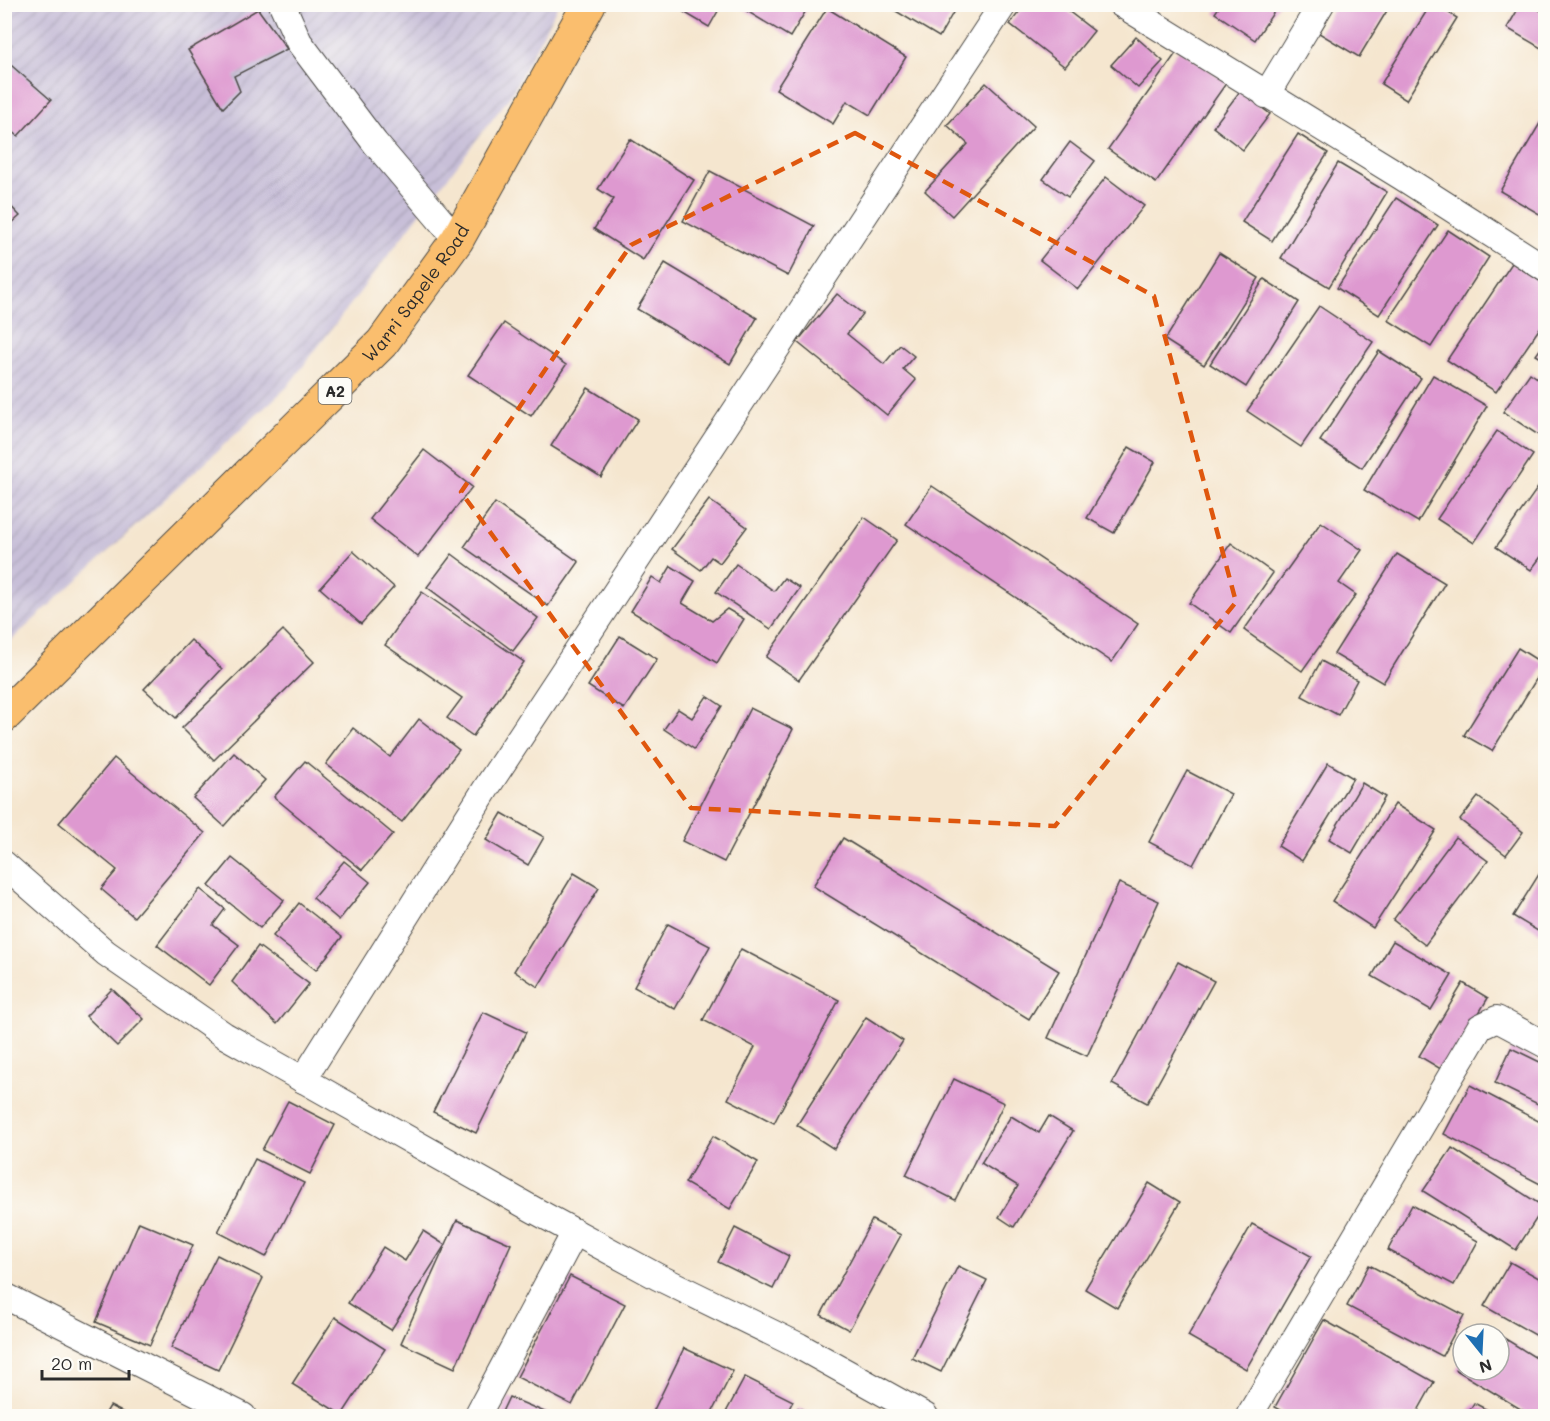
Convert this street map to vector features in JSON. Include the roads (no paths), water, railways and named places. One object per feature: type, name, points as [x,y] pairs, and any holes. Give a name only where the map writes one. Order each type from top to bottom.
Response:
[{"type":"highway","name":"Warri Sapele Road","points":[[4,716],[382,344],[457,240],[590,4]]},
{"type":"street","points":[[282,4],[299,42],[375,143],[457,240]]},
{"type":"street","points":[[303,1080],[494,777],[1004,4]]},
{"type":"street","points":[[1121,4],[1402,177],[1545,269]]},
{"type":"street","points":[[1266,94],[1321,4]]},
{"type":"street","points":[[4,864],[106,952],[224,1035],[574,1232],[658,1277],[799,1346],[925,1416]]},
{"type":"street","points":[[1249,1416],[1480,1027],[1497,1019],[1545,1045]]},
{"type":"street","points":[[477,1416],[574,1232]]},
{"type":"street","points":[[5,1296],[243,1416]]}]
